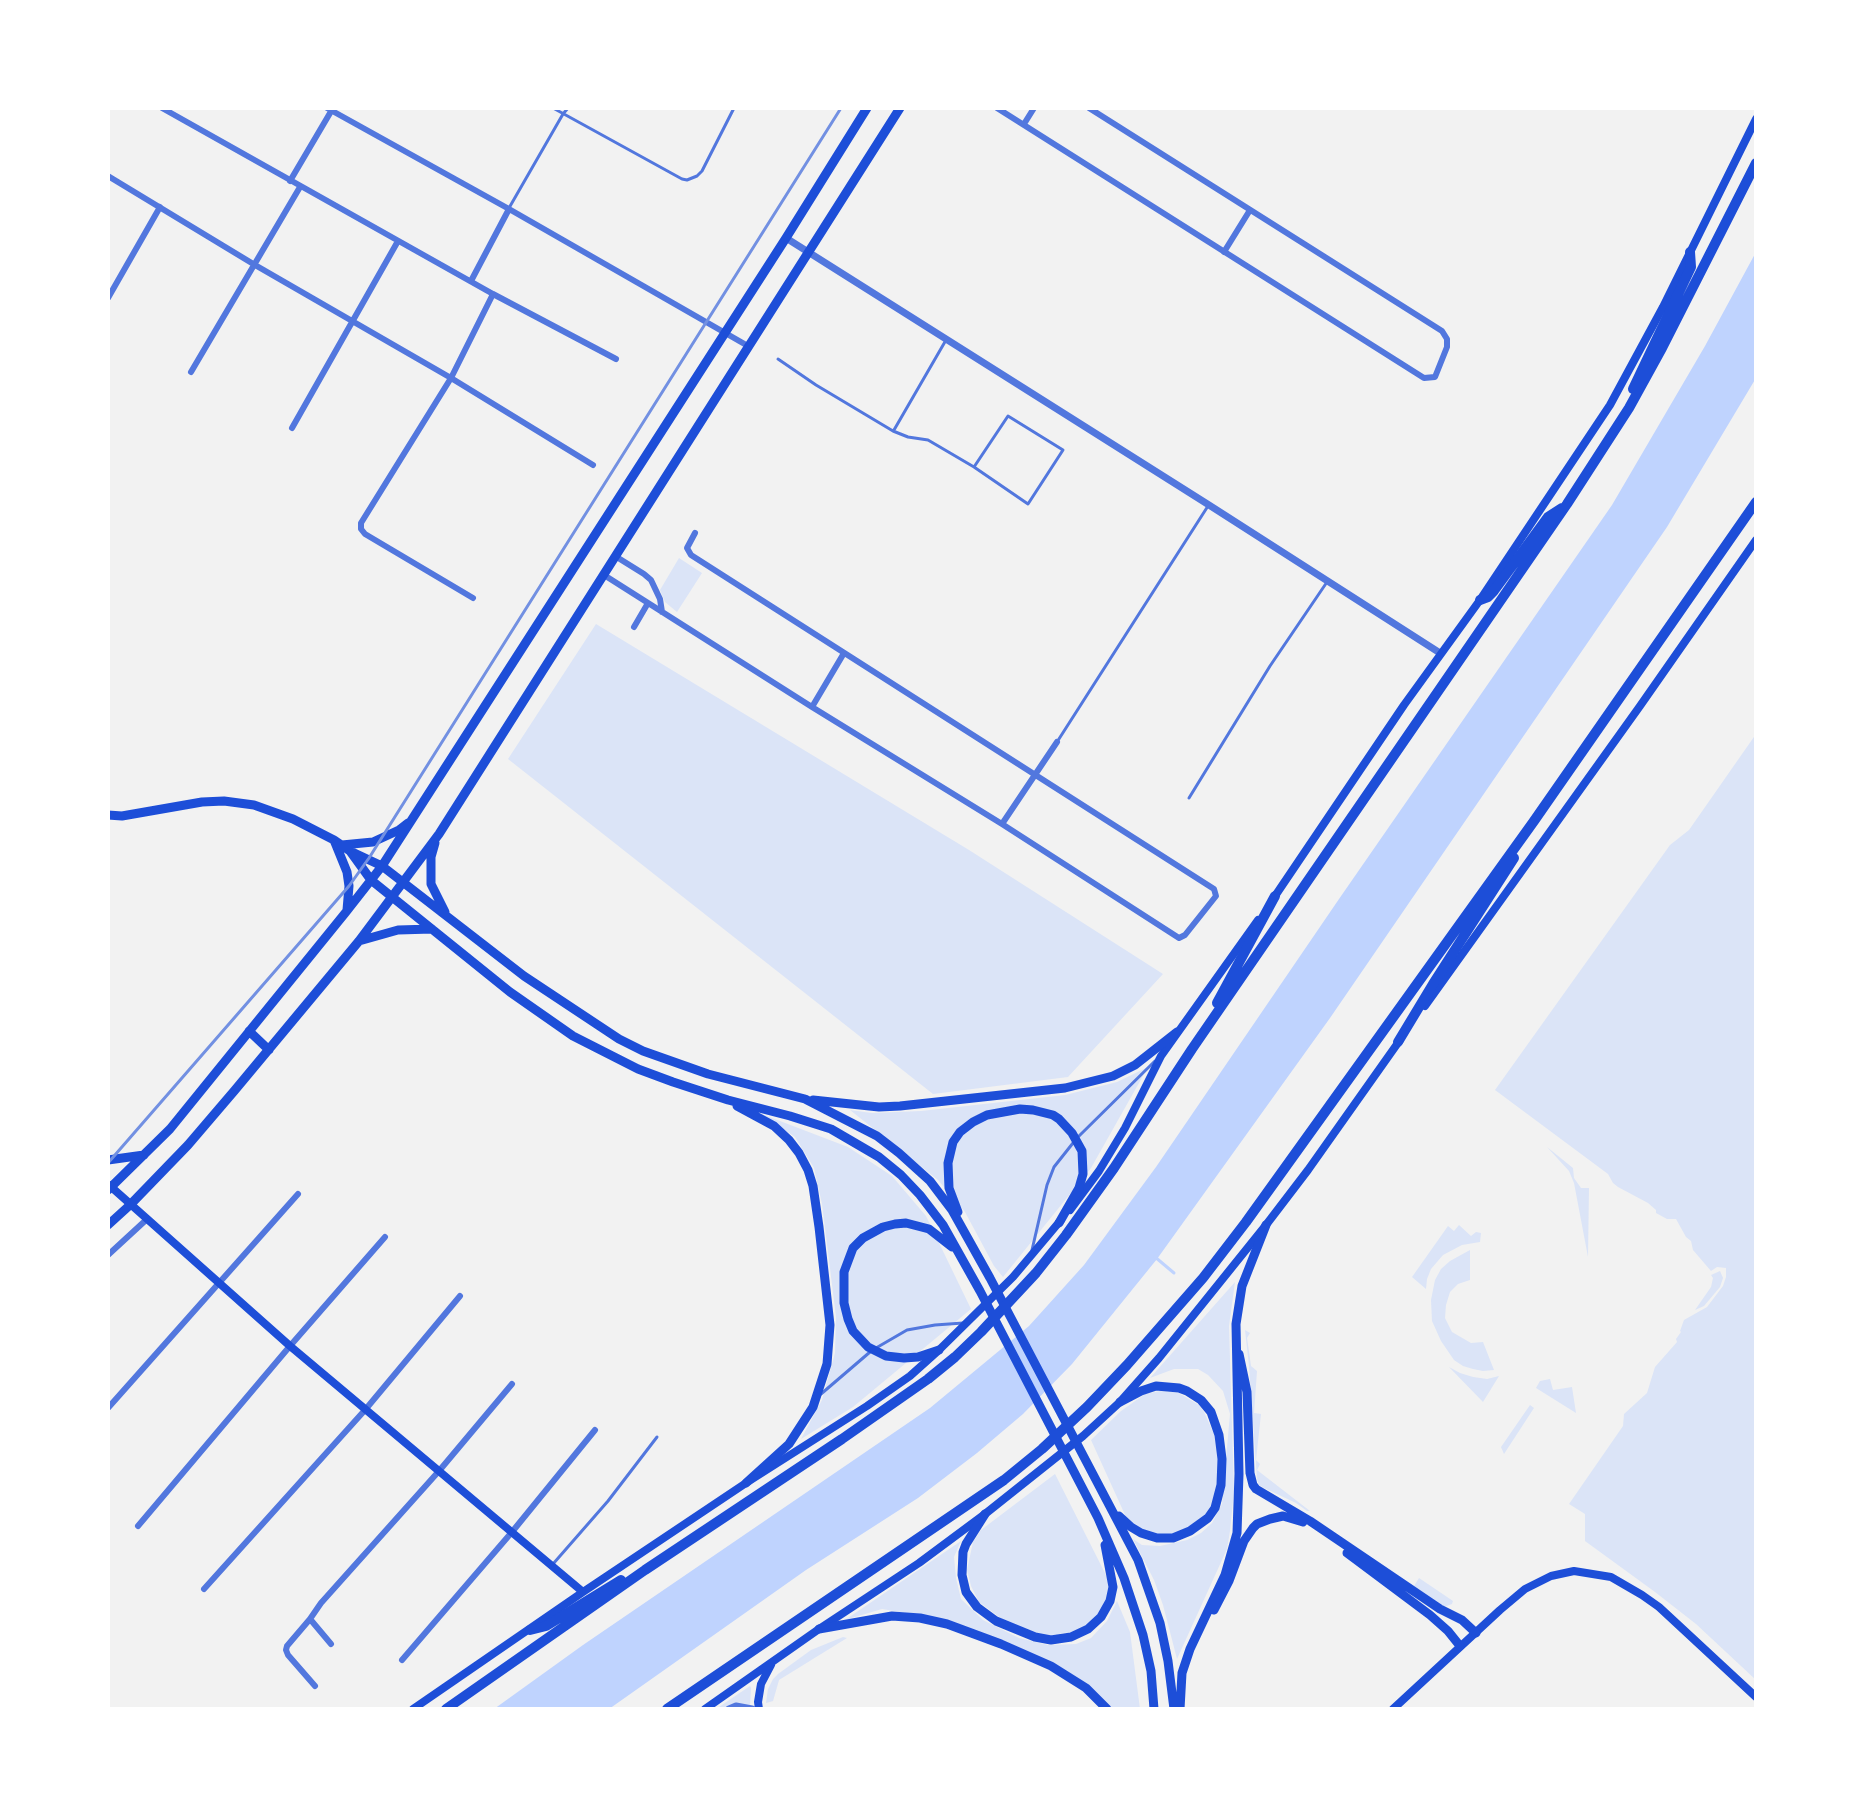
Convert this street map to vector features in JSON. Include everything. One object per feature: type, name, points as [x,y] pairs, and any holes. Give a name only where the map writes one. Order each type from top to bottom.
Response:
[{"type":"highway","points":[[446,1709],[928,1379],[981,1332],[1036,1273],[1114,1168],[1192,1049],[1567,504],[1629,408],[1756,163]]},
{"type":"highway","points":[[1629,408],[1632,391],[1691,267],[1690,252]]},
{"type":"highway","points":[[1480,600],[1493,592],[1548,517],[1567,504]]},
{"type":"highway","points":[[667,1709],[1004,1480],[1087,1407],[1169,1318],[1246,1222],[1534,821],[1754,507]]},
{"type":"highway","points":[[1398,1042],[1507,871],[1534,821]]},
{"type":"highway","points":[[1192,1049],[1275,896]]},
{"type":"highway","points":[[530,1630],[546,1626],[610,1585],[645,1570]]},
{"type":"main road","points":[[583,1592],[290,1346],[109,1187],[170,1129],[382,866],[867,108]]},
{"type":"main road","points":[[108,1225],[188,1145],[269,1050],[359,941],[439,834],[900,108]]},
{"type":"main road","points":[[413,1709],[583,1592],[910,1376],[1031,1257],[1105,1161],[1177,1032],[1480,600],[1610,405],[1756,119]]},
{"type":"main road","points":[[705,1709],[919,1563],[1083,1436],[1120,1402],[1266,1225],[1756,540]]},
{"type":"main road","points":[[108,815],[122,816],[224,801],[276,812],[382,866],[524,976],[631,1045],[708,1074],[805,1099],[879,1107],[1065,1088],[1113,1076],[1135,1065],[1177,1032]]},
{"type":"main road","points":[[342,845],[382,839],[414,818]]},
{"type":"main road","points":[[439,834],[431,857],[431,884],[447,915]]},
{"type":"main road","points":[[342,845],[371,880],[510,992],[573,1036],[638,1069],[728,1100],[831,1129],[879,1157],[920,1195],[943,1225],[980,1291],[1117,1558],[1143,1635],[1151,1671],[1154,1709]]},
{"type":"main road","points":[[342,845],[349,886],[346,912]]},
{"type":"main road","points":[[359,941],[398,930],[432,929]]},
{"type":"main road","points":[[249,1031],[269,1050]]},
{"type":"main road","points":[[805,1099],[877,1136],[923,1174],[952,1210],[1138,1560],[1158,1615],[1177,1709]]},
{"type":"main road","points":[[728,1100],[774,1126],[789,1140],[808,1170],[813,1186],[830,1325],[827,1364],[816,1399],[789,1444],[746,1483]]},
{"type":"main road","points":[[964,1231],[949,1188],[948,1163],[953,1142],[967,1127],[987,1115],[1020,1109],[1059,1119],[1082,1151],[1083,1174],[1079,1188],[1059,1223]]},
{"type":"main road","points":[[108,1160],[144,1155]]},
{"type":"main road","points":[[939,1350],[918,1357],[886,1356],[860,1341],[853,1331],[844,1303],[844,1272],[853,1248],[872,1232],[906,1223],[929,1229],[959,1255]]},
{"type":"main road","points":[[1177,1709],[1182,1673],[1195,1636],[1225,1575],[1237,1533],[1239,1474],[1235,1341],[1238,1303],[1266,1225]]},
{"type":"main road","points":[[1235,1341],[1247,1392],[1250,1473],[1256,1489],[1310,1521],[1440,1609],[1464,1621],[1476,1633]]},
{"type":"main road","points":[[1108,1501],[1123,1520],[1141,1533],[1157,1538],[1173,1538],[1208,1518],[1215,1508],[1221,1485],[1219,1435],[1211,1412],[1201,1400],[1179,1388],[1156,1386],[1120,1402]]},
{"type":"main road","points":[[985,1514],[963,1552],[961,1563],[966,1592],[977,1607],[996,1621],[1022,1633],[1051,1640],[1071,1637],[1088,1629],[1101,1617],[1110,1601],[1113,1587],[1111,1569],[1098,1518]]},
{"type":"main road","points":[[1195,1636],[1222,1597],[1248,1534],[1257,1524],[1283,1516],[1307,1524],[1368,1568],[1430,1615],[1460,1646]]},
{"type":"main road","points":[[1393,1709],[1518,1594],[1541,1580],[1574,1571],[1600,1574],[1625,1583],[1659,1607],[1756,1697]]},
{"type":"main road","points":[[819,1629],[892,1616],[947,1624],[1051,1666],[1086,1688],[1107,1709]]},
{"type":"main road","points":[[759,1709],[761,1684],[774,1660]]},
{"type":"street","points":[[162,108],[493,294],[616,359]]},
{"type":"street","points":[[997,108],[1424,378],[1432,379],[1438,372],[1447,347],[1442,331],[1089,108]]},
{"type":"street","points":[[1024,124],[1034,108]]},
{"type":"street","points":[[290,181],[330,109],[748,346]]},
{"type":"street","points":[[108,176],[593,465]]},
{"type":"street","points":[[191,372],[300,187]]},
{"type":"street","points":[[108,298],[160,207]]},
{"type":"street","points":[[471,281],[509,209]]},
{"type":"street","points":[[1224,252],[1250,210]]},
{"type":"street","points":[[786,238],[1440,653]]},
{"type":"street","points":[[292,428],[398,241]]},
{"type":"street","points":[[473,598],[365,534],[361,523],[451,378],[493,294]]},
{"type":"street","points":[[604,575],[1179,938],[1185,935],[1216,896],[1214,889],[691,555],[687,548],[695,533]]},
{"type":"street","points":[[615,556],[651,580],[662,612]]},
{"type":"street","points":[[634,627],[648,603]]},
{"type":"street","points":[[812,707],[844,653]]},
{"type":"street","points":[[1002,824],[1057,742]]},
{"type":"street","points":[[108,1408],[298,1194]]},
{"type":"street","points":[[108,1255],[146,1220]]},
{"type":"street","points":[[138,1526],[385,1237]]},
{"type":"street","points":[[204,1589],[365,1410],[460,1296]]},
{"type":"street","points":[[315,1686],[288,1655],[287,1646],[512,1384]]},
{"type":"street","points":[[402,1660],[595,1430]]},
{"type":"street","points":[[310,1619],[331,1644]]},
{"type":"street","points":[[729,1709],[742,1706],[752,1709]]},
{"type":"lane","points":[[553,108],[687,180],[702,171],[734,108]]},
{"type":"lane","points":[[509,209],[568,108]]},
{"type":"lane","points":[[893,431],[946,340]]},
{"type":"lane","points":[[778,359],[893,431],[928,440],[1028,504],[1063,450],[1008,416],[974,467]]},
{"type":"lane","points":[[1057,742],[1209,505]]},
{"type":"lane","points":[[1189,798],[1270,666],[1327,582]]},
{"type":"lane","points":[[1031,1257],[1039,1215],[1054,1167],[1076,1139],[1161,1056]]},
{"type":"lane","points":[[816,1399],[872,1350],[907,1330],[967,1323]]},
{"type":"lane","points":[[552,1565],[608,1501],[657,1437]]},
{"type":"shaded area","points":[[679,558],[702,573],[677,612],[665,602],[660,590]]},
{"type":"shaded area","points":[[596,624],[969,850],[1163,974],[1068,1077],[933,1094],[508,759]]},
{"type":"shaded area","points":[[1756,734],[1756,1680],[1696,1624],[1585,1541],[1585,1514],[1569,1504],[1623,1426],[1624,1414],[1647,1393],[1655,1367],[1677,1342],[1684,1320],[1707,1307],[1723,1286],[1726,1268],[1717,1267],[1711,1271],[1693,1250],[1691,1241],[1676,1219],[1667,1219],[1656,1213],[1648,1203],[1618,1187],[1608,1174],[1495,1090],[1670,845],[1689,830]]},
{"type":"shaded area","points":[[1148,1067],[1091,1168],[1003,1277],[965,1212],[938,1180],[850,1110],[872,1113],[921,1111],[1065,1095],[1117,1082]]},
{"type":"shaded area","points":[[759,1113],[848,1147],[892,1176],[926,1216],[971,1309],[853,1407],[801,1439],[822,1400],[835,1353],[836,1317],[822,1204],[814,1168],[795,1137]]},
{"type":"shaded area","points":[[1547,1147],[1573,1168],[1574,1178],[1581,1188],[1589,1188],[1588,1257],[1574,1183],[1569,1171]]},
{"type":"shaded area","points":[[1459,1225],[1471,1236],[1481,1233],[1480,1242],[1462,1245],[1443,1255],[1431,1269],[1426,1289],[1412,1277],[1448,1226],[1454,1231]]},
{"type":"shaded area","points":[[1470,1250],[1470,1280],[1458,1284],[1450,1292],[1445,1318],[1452,1332],[1471,1343],[1483,1342],[1494,1370],[1473,1369],[1454,1360],[1432,1321],[1431,1300],[1435,1280],[1450,1261]]},
{"type":"shaded area","points":[[1720,1271],[1723,1278],[1720,1287],[1704,1306],[1695,1310],[1711,1287],[1711,1275]]},
{"type":"shaded area","points":[[1235,1282],[1229,1326],[1234,1491],[1230,1531],[1227,1549],[1177,1659],[1154,1580],[1133,1539],[1142,1545],[1160,1546],[1187,1540],[1212,1523],[1222,1504],[1230,1414],[1223,1391],[1198,1369],[1174,1369],[1150,1378]]},
{"type":"shaded area","points":[[1245,1330],[1250,1333],[1247,1338],[1251,1366],[1257,1371],[1254,1413],[1261,1414],[1256,1460],[1260,1464],[1257,1470],[1310,1511],[1259,1485],[1257,1479]]},
{"type":"shaded area","points":[[1449,1367],[1473,1377],[1487,1379],[1499,1376],[1483,1402]]},
{"type":"shaded area","points":[[1550,1379],[1553,1390],[1572,1387],[1576,1413],[1536,1388],[1540,1381]]},
{"type":"shaded area","points":[[1177,1392],[1199,1405],[1219,1445],[1221,1462],[1213,1509],[1179,1534],[1164,1536],[1139,1529],[1126,1517],[1091,1440],[1121,1411],[1145,1394]]},
{"type":"shaded area","points":[[1530,1405],[1534,1408],[1504,1454],[1501,1447]]},
{"type":"shaded area","points":[[1055,1474],[1112,1587],[1098,1616],[1079,1632],[1062,1633],[1052,1638],[1010,1625],[979,1602],[967,1570],[973,1542],[981,1530]]},
{"type":"shaded area","points":[[961,1541],[954,1557],[961,1599],[983,1620],[1019,1638],[1048,1645],[1076,1644],[1091,1638],[1107,1621],[1117,1601],[1130,1632],[1140,1709],[1109,1709],[1059,1667],[919,1615],[882,1609],[845,1620]]},
{"type":"shaded area","points":[[1419,1578],[1453,1601],[1452,1604],[1444,1607],[1414,1586]]},
{"type":"shaded area","points":[[847,1638],[779,1680],[773,1701],[766,1703],[768,1689],[778,1674],[811,1650]]},
{"type":"shaded area","points":[[750,1686],[750,1706],[716,1709]]},
{"type":"water","points":[[1756,252],[1756,378],[1667,527],[1330,1018],[1157,1259],[1072,1364],[1023,1414],[918,1498],[806,1570],[609,1709],[494,1709],[930,1408],[1029,1326],[1084,1265],[1156,1167],[1612,505]]},
{"type":"waterway","points":[[1155,1257],[1174,1273]]},
{"type":"railway","points":[[108,1163],[349,886],[369,858],[841,108]]}]
